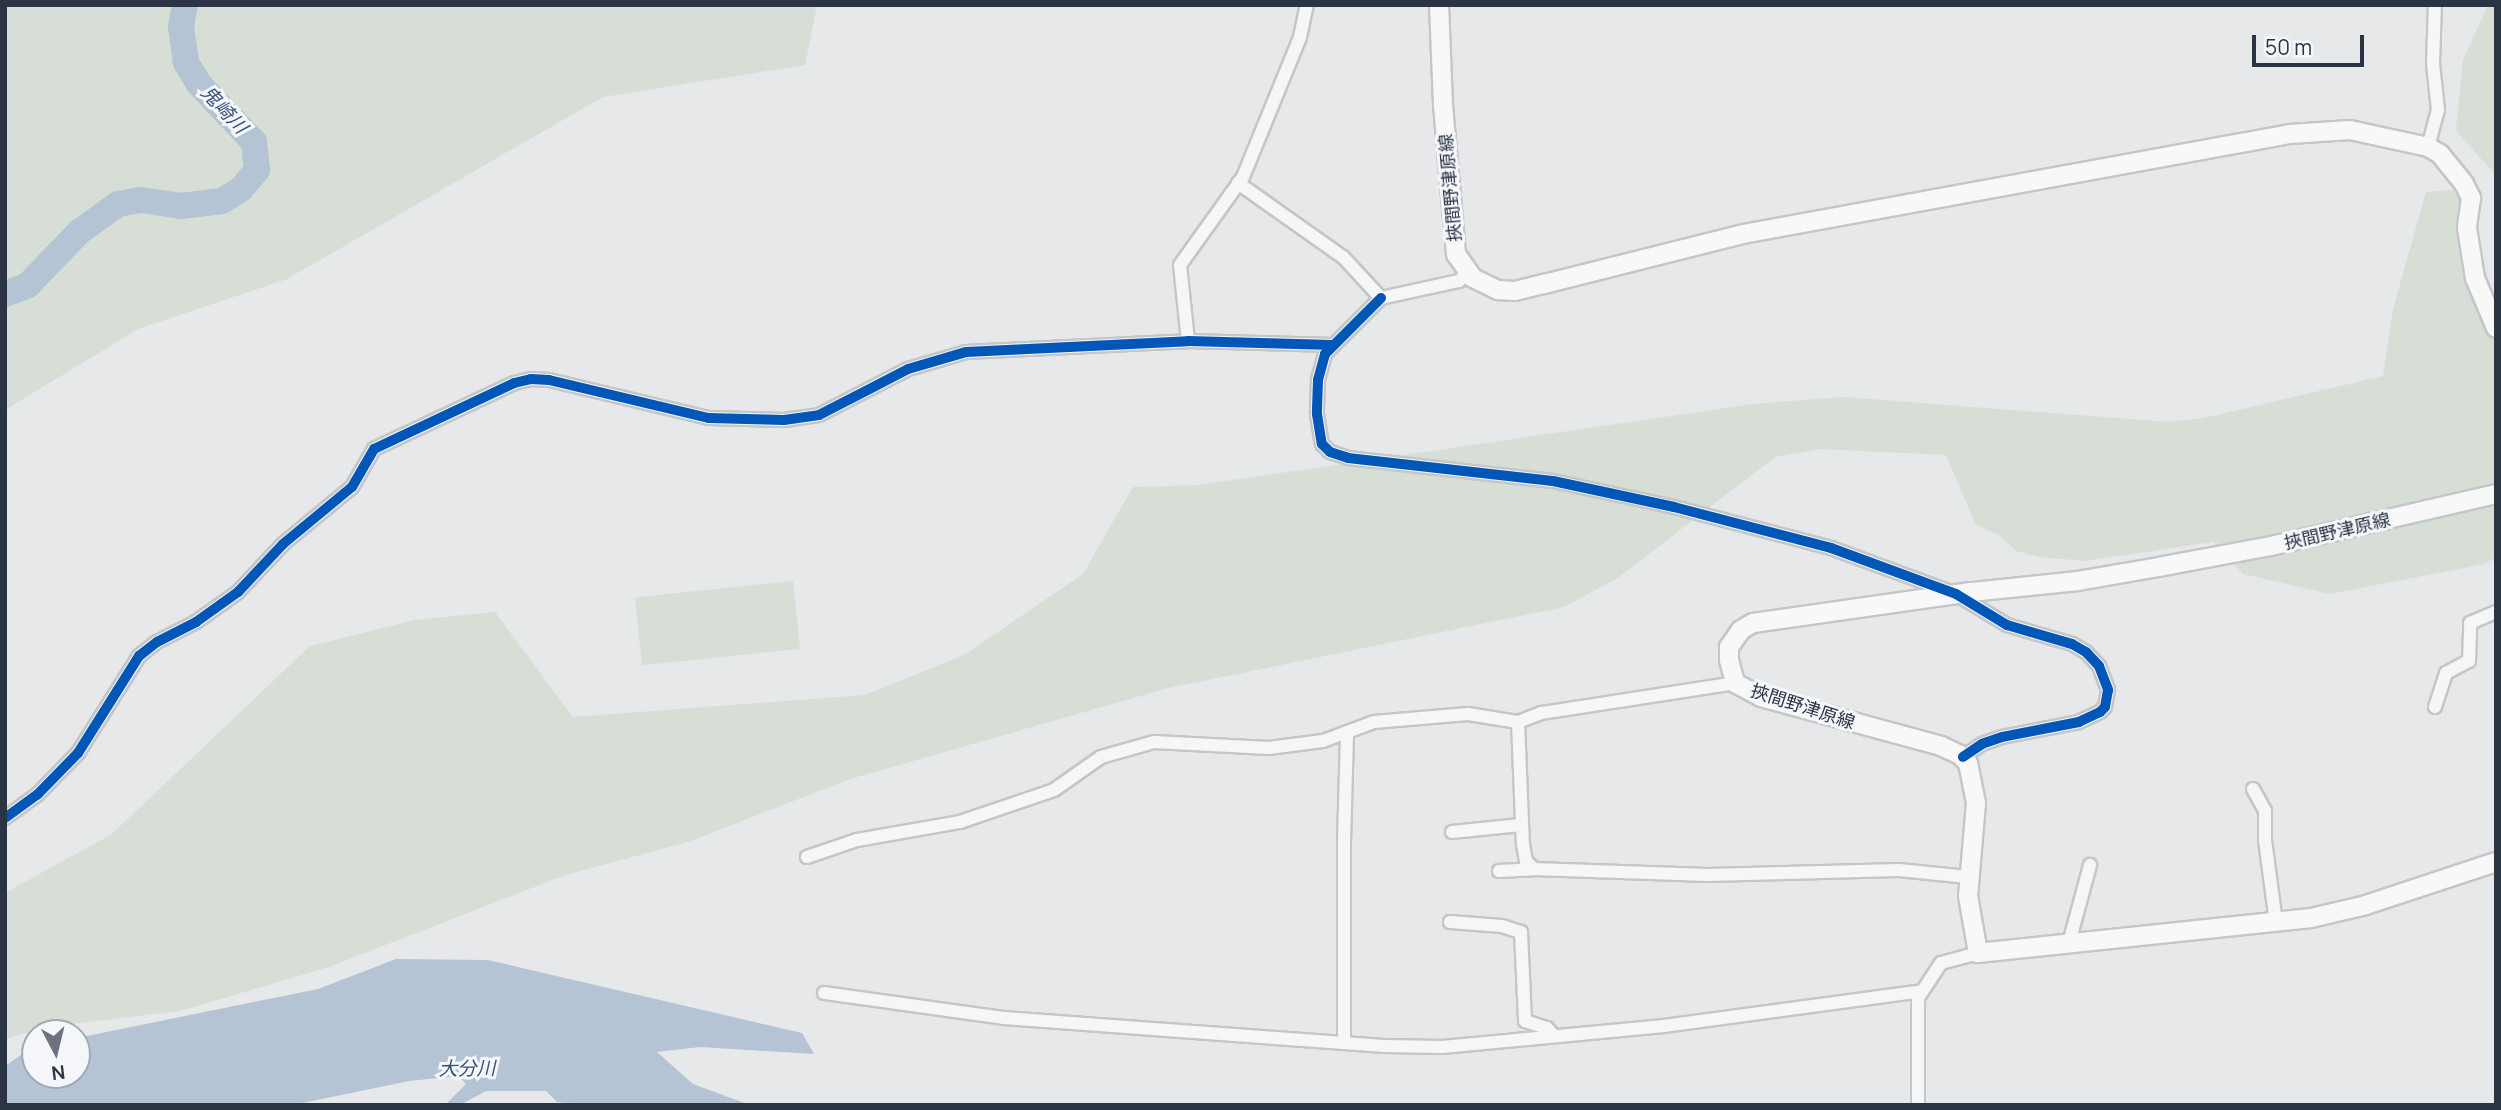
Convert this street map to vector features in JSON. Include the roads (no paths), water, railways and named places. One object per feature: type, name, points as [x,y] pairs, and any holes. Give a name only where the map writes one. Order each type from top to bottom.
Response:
[{"type":"main road","name":"挾間野津原線","points":[[1439,5],[1454,239],[1457,258],[1468,272]]},
{"type":"main road","points":[[1468,272],[1492,288],[1515,291],[1743,234],[2318,130],[2358,131],[2428,147],[2440,154],[2468,190],[2471,198],[2467,228],[2469,251],[2479,288],[2496,327]]},
{"type":"main road","name":"挾間野津原線","points":[[1963,757],[1941,746],[1761,696],[1735,683],[1728,660],[1729,647],[1741,630],[1753,623],[1956,594],[2078,581],[2182,563],[2496,494]]},
{"type":"main road","points":[[1963,757],[1971,768],[1976,794],[1968,877],[1978,953],[2276,922],[2350,910],[2496,862]]},
{"type":"street","points":[[1188,341],[1180,265],[1238,183],[1300,37],[1307,5]]},
{"type":"street","points":[[2428,147],[2438,110],[2433,64],[2434,5]]},
{"type":"street","points":[[1238,183],[1343,257],[1381,298]]},
{"type":"street","points":[[1468,272],[1459,281],[1381,298],[1325,354],[1318,380],[1317,414],[1322,444],[1330,452],[1348,458],[1553,481],[1674,507],[1831,548],[1956,594],[2000,622],[2079,648],[2099,666],[2108,690],[2105,707],[2079,722],[2002,737],[1982,744],[1963,757]]},
{"type":"street","points":[[2479,288],[2496,310]]},
{"type":"street","points":[[5,818],[37,795],[78,753],[139,656],[238,592],[283,544],[352,487],[374,449],[514,383],[531,379],[549,380],[709,418],[784,420],[819,415],[908,369],[966,352],[1188,341],[1333,345]]},
{"type":"street","points":[[2435,707],[2446,673],[2469,661],[2470,623],[2496,612]]},
{"type":"street","points":[[807,857],[857,840],[972,818],[1054,790],[1101,757],[1154,742],[1269,748],[1323,741],[1374,722],[1468,714],[1518,722],[1542,713],[1735,683]]},
{"type":"street","points":[[1518,722],[1521,825],[1526,861],[1534,869]]},
{"type":"street","points":[[1344,1043],[1343,842],[1347,732]]},
{"type":"street","points":[[2253,789],[2265,811],[2266,850],[2276,922]]},
{"type":"street","points":[[1452,832],[1521,825]]},
{"type":"street","points":[[2069,943],[2090,865]]},
{"type":"street","points":[[1499,871],[1534,869],[1707,875],[1899,870],[1968,877]]},
{"type":"street","points":[[1450,922],[1502,926],[1521,932],[1525,1021],[1547,1028],[1554,1036]]},
{"type":"street","points":[[1918,1105],[1917,1014],[1922,991],[1941,963],[1978,953]]},
{"type":"street","points":[[824,993],[1004,1018],[1344,1043],[1442,1047],[1664,1026],[1922,991]]},
{"type":"water","name":"大分川","points":[[396,959],[488,960],[802,1033],[814,1054],[700,1047],[657,1052],[693,1084],[750,1105],[596,1105],[557,1102],[546,1091],[486,1091],[460,1105],[445,1105],[466,1084],[459,1076],[409,1081],[293,1105],[5,1105],[5,1066],[21,1055],[21,1089],[91,1089],[91,1035],[318,989]]},
{"type":"waterway","name":"鬼崎川","points":[[5,294],[28,285],[79,232],[118,204],[141,200],[181,206],[222,201],[241,189],[257,170],[254,142],[199,84],[186,62],[181,27],[185,5]]}]
